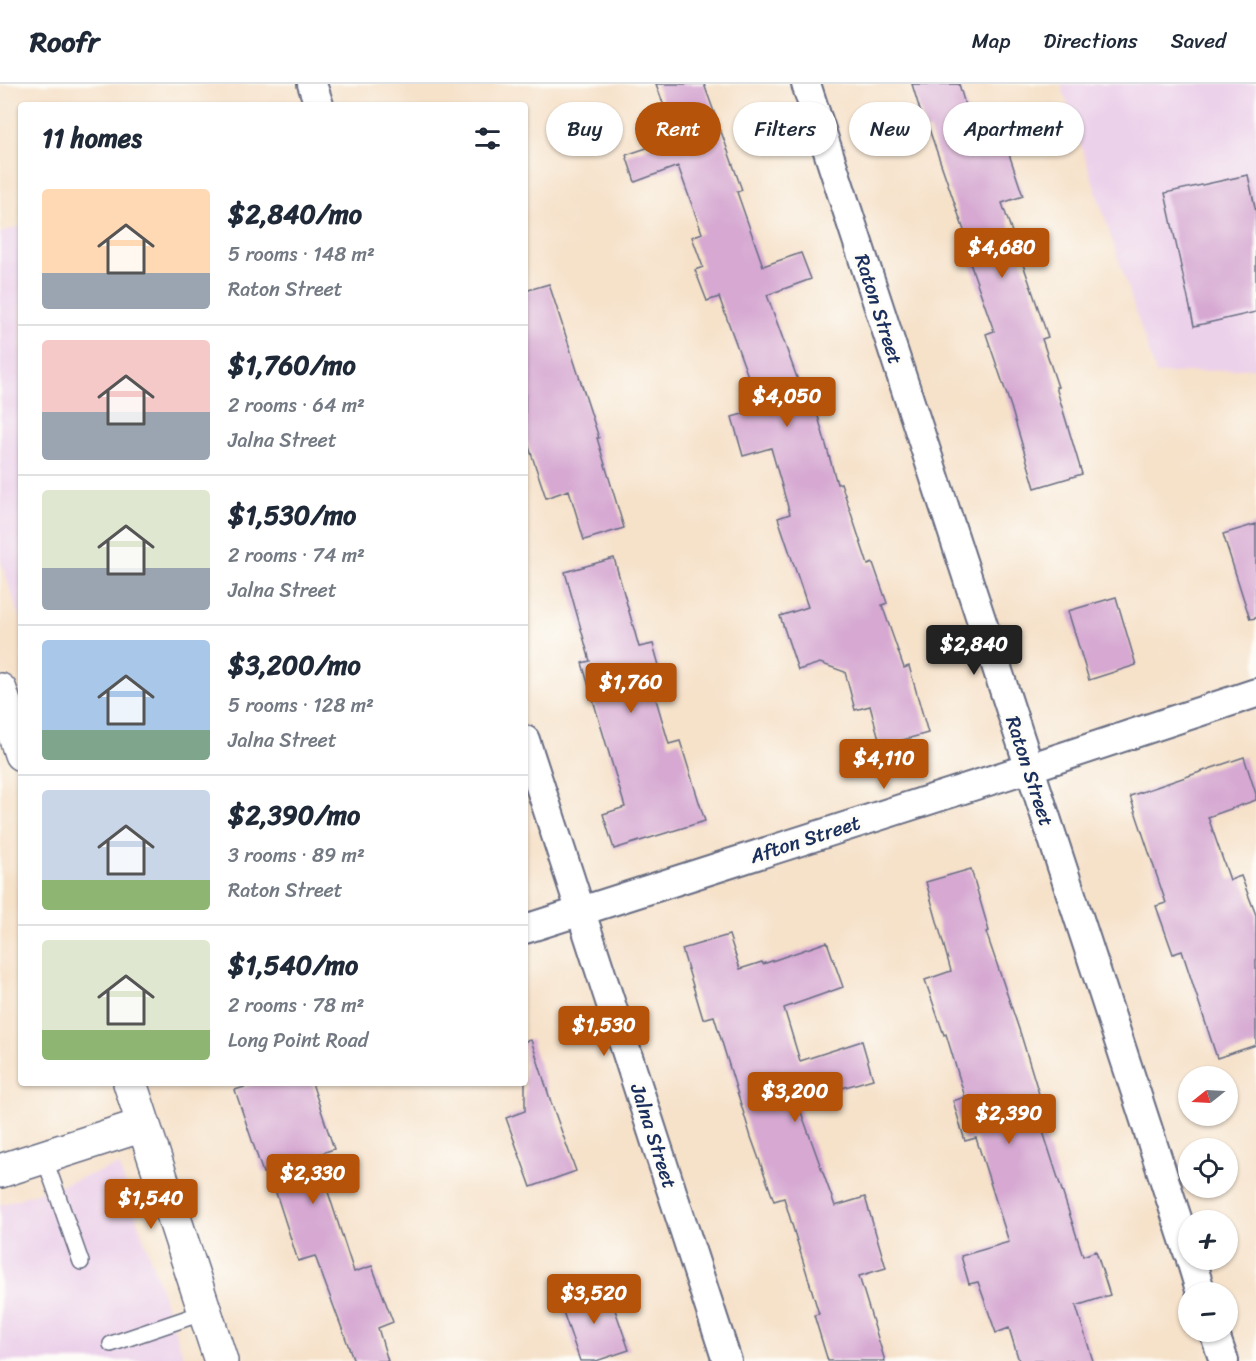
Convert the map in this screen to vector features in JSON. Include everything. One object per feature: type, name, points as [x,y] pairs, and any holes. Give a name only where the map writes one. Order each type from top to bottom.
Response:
[{"type":"main road","points":[[0,690],[18,745]]},
{"type":"main road","points":[[131,1086],[221,1361]]},
{"type":"main road","points":[[0,1171],[143,1125]]},
{"type":"street","points":[[312,84],[318,102]]},
{"type":"street","name":"Raton Street","points":[[806,84],[1178,1222]]},
{"type":"street","name":"Afton Street","points":[[528,928],[1256,693]]},
{"type":"street","name":"Jalna Street","points":[[528,749],[727,1361]]},
{"type":"street","points":[[1217,1342],[1224,1361]]},
{"type":"lane","points":[[44,1157],[81,1262]]},
{"type":"lane","points":[[111,1344],[205,1312]]},
{"type":"shaded area","points":[[1061,84],[1256,84],[1256,368],[1156,374],[1084,154],[1084,102],[1067,102]]},
{"type":"shaded area","points":[[18,227],[18,612],[0,559],[0,233]]},
{"type":"shaded area","points":[[119,1165],[185,1361],[0,1361],[0,1205]]},
{"type":"building","points":[[656,84],[704,84],[710,102],[663,102]]},
{"type":"building","points":[[912,84],[959,84],[964,102],[943,102],[943,156],[1010,156],[1023,196],[1002,203],[1048,337],[1042,339],[1082,474],[1035,488],[986,334],[994,331],[965,249],[970,248],[931,135],[931,102],[917,102]]},
{"type":"building","points":[[721,131],[742,190],[737,192],[763,266],[801,253],[811,279],[767,295],[804,397],[812,395],[837,484],[841,483],[868,565],[873,563],[887,603],[882,605],[904,668],[909,666],[928,733],[881,746],[870,706],[855,710],[845,672],[820,663],[798,670],[780,616],[808,607],[778,518],[790,514],[771,448],[743,456],[732,417],[760,409],[719,297],[707,301],[695,270],[703,267],[692,237],[702,233],[678,166],[635,182],[626,155],[635,152],[635,156],[721,156]]},
{"type":"building","points":[[1248,175],[1256,212],[1256,312],[1194,326],[1165,193]]},
{"type":"building","points":[[549,284],[599,438],[597,438],[624,528],[584,540],[569,490],[546,498],[528,444],[528,290]]},
{"type":"building","points":[[1256,524],[1256,618],[1250,619],[1223,534]]},
{"type":"building","points":[[614,558],[639,647],[653,644],[660,669],[648,672],[669,744],[680,741],[705,821],[614,849],[603,814],[625,807],[582,663],[590,661],[565,572]]},
{"type":"building","points":[[1116,597],[1136,665],[1089,680],[1068,611]]},
{"type":"building","points":[[1244,757],[1256,800],[1208,817],[1230,880],[1241,876],[1256,915],[1256,1045],[1217,1058],[1182,951],[1173,954],[1156,906],[1166,903],[1130,796]]},
{"type":"building","points":[[971,869],[989,931],[986,932],[1046,1117],[1039,1119],[1083,1256],[1096,1251],[1110,1295],[1076,1306],[1093,1361],[1019,1361],[1009,1328],[996,1333],[978,1282],[969,1284],[961,1256],[1009,1242],[976,1138],[965,1141],[953,1101],[965,1097],[946,1034],[944,1035],[925,980],[951,971],[926,882]]},
{"type":"building","points":[[729,935],[740,969],[762,962],[763,964],[827,942],[843,987],[784,1008],[800,1061],[862,1041],[873,1079],[797,1101],[835,1206],[865,1197],[886,1268],[859,1276],[885,1361],[828,1361],[814,1315],[819,1314],[784,1198],[774,1201],[751,1137],[714,1016],[703,1019],[682,949]]},
{"type":"building","points":[[528,1040],[531,1040],[576,1171],[531,1187],[506,1118],[525,1111],[525,1086],[528,1086]]},
{"type":"building","points":[[248,1086],[313,1086],[334,1149],[316,1155],[354,1272],[372,1266],[393,1322],[378,1328],[388,1361],[354,1361],[315,1256],[298,1261],[269,1171],[263,1173],[235,1090]]},
{"type":"building","points":[[606,1284],[629,1350],[596,1361],[580,1361],[559,1300]]}]
